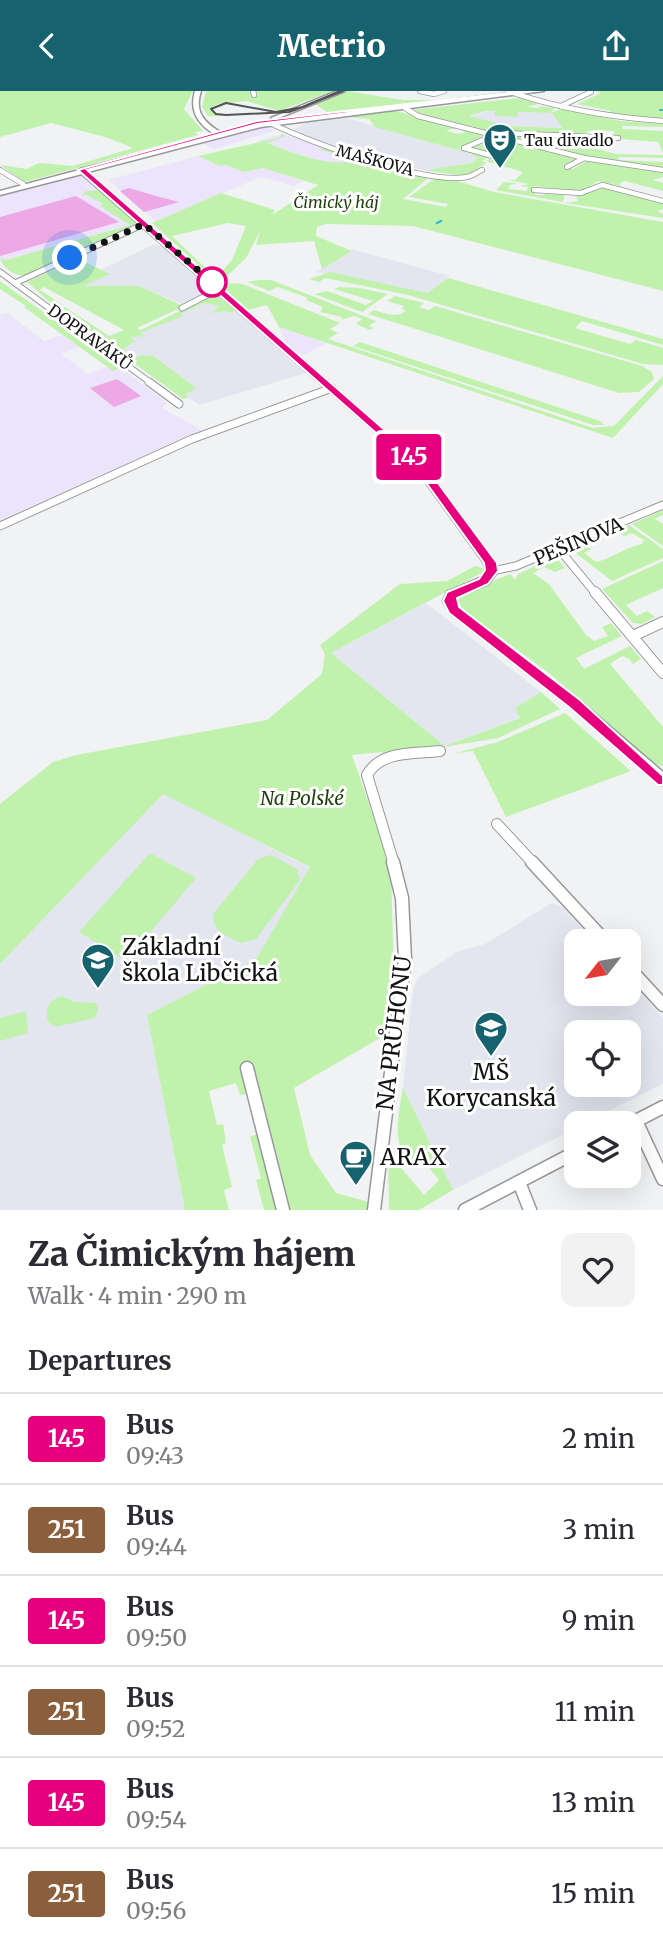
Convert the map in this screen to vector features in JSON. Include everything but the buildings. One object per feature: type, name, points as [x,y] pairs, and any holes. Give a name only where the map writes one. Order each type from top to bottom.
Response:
[{"type":"main road","points":[[198,91],[194,104],[197,116],[216,133]]},
{"type":"main road","points":[[0,191],[84,171],[216,133],[268,122],[541,91]]},
{"type":"main road","points":[[268,122],[521,93]]},
{"type":"main road","points":[[0,191],[84,171]]},
{"type":"main road","points":[[84,171],[219,289]]},
{"type":"main road","points":[[332,388],[406,454],[428,478],[483,550],[492,571],[484,582],[452,595],[449,601],[454,610],[575,704],[663,779]]},
{"type":"street","points":[[268,122],[339,91]]},
{"type":"street","points":[[420,91],[434,94],[444,91]]},
{"type":"street","points":[[509,91],[559,107],[623,119],[663,121]]},
{"type":"street","points":[[559,107],[592,92]]},
{"type":"street","points":[[405,108],[418,116],[584,158],[663,170]]},
{"type":"street","name":"MAŠKOVA","points":[[268,122],[314,143],[424,173],[467,177],[482,170]]},
{"type":"street","points":[[493,156],[464,148],[491,134],[611,135],[618,138]]},
{"type":"street","points":[[567,167],[584,158]]},
{"type":"street","points":[[2,172],[23,184]]},
{"type":"street","points":[[534,190],[590,191],[602,185],[663,201]]},
{"type":"street","points":[[569,192],[569,199]]},
{"type":"street","points":[[15,283],[144,224]]},
{"type":"street","name":"DOPRAVÁKŮ","points":[[0,272],[179,404]]},
{"type":"street","points":[[0,526],[192,439],[332,388],[219,289],[182,308]]},
{"type":"street","name":"PEŠINOVA","points":[[492,571],[516,566],[663,505]]},
{"type":"street","points":[[559,549],[663,673]]},
{"type":"street","points":[[633,636],[663,622]]},
{"type":"street","name":"NA PRŮHONU","points":[[374,1210],[405,959],[402,898],[387,835],[367,775],[372,766],[386,758],[440,751]]},
{"type":"street","points":[[497,824],[594,929]]},
{"type":"street","points":[[641,981],[663,1005]]},
{"type":"street","points":[[247,1068],[283,1210]]},
{"type":"street","points":[[641,1118],[663,1107]]},
{"type":"street","points":[[641,1139],[663,1178]]},
{"type":"street","points":[[466,1210],[564,1158]]},
{"type":"street","points":[[519,1182],[530,1210]]},
{"type":"shaded area","points":[[485,111],[552,113],[563,128],[508,126],[468,117]]},
{"type":"shaded area","points":[[343,117],[476,155],[479,161],[430,172],[315,141],[291,131],[306,123]]},
{"type":"shaded area","points":[[262,127],[277,130],[214,149],[201,143]]},
{"type":"shaded area","points":[[282,134],[356,157],[355,160],[343,164],[320,161],[257,141]]},
{"type":"shaded area","points":[[198,156],[220,166],[226,165],[244,172],[263,168],[304,181],[293,186],[261,177],[156,221],[108,180]]},
{"type":"shaded area","points":[[73,176],[84,176],[93,182],[131,224],[48,249],[6,260],[0,259],[0,195]]},
{"type":"shaded area","points":[[155,244],[166,248],[211,288],[184,305],[139,286],[80,286],[109,275],[100,270]]},
{"type":"shaded area","points":[[351,249],[450,276],[425,294],[316,272],[352,251]]},
{"type":"shaded area","points":[[217,294],[306,373],[199,405],[115,343]]},
{"type":"shaded area","points":[[7,313],[44,341],[62,335],[79,347],[61,354],[88,374],[107,367],[113,371],[121,368],[167,403],[162,408],[201,430],[0,520],[0,315]]},
{"type":"shaded area","points":[[279,327],[326,343],[302,356],[285,342]]},
{"type":"shaded area","points":[[426,603],[541,692],[515,708],[521,717],[445,746],[331,653]]},
{"type":"shaded area","name":"Základní škola Libčická","points":[[163,793],[310,868],[256,959],[147,1015],[185,1210],[0,1210],[0,964]]},
{"type":"shaded area","name":"MŠ Korycanská","points":[[552,903],[562,907],[582,929],[564,929],[564,1006],[641,1006],[641,994],[663,1018],[663,1084],[641,1095],[641,1020],[564,1020],[564,1097],[637,1097],[608,1111],[564,1111],[564,1134],[453,1190],[403,1088],[413,989],[418,978],[457,952],[485,944]]},
{"type":"green space","points":[[0,91],[193,91],[184,109],[203,131],[195,132],[198,135],[25,182],[0,165],[27,169],[39,163],[73,166],[133,148],[105,137],[51,123],[0,137]]},
{"type":"green space","points":[[206,91],[249,91],[254,96],[258,95],[256,91],[333,91],[279,111],[247,101],[218,104],[209,110],[224,116],[208,116],[202,107]]},
{"type":"green space","points":[[347,91],[403,100],[435,100],[327,112],[315,104]]},
{"type":"green space","points":[[596,91],[663,91],[663,120],[610,114],[611,111],[577,104],[601,93]]},
{"type":"green space","points":[[520,98],[539,104],[526,107],[555,108],[550,113],[561,109],[621,121],[663,124],[663,127],[622,126],[623,129],[663,131],[663,153],[658,142],[620,139],[614,136],[614,131],[588,131],[571,136],[572,143],[616,154],[663,155],[663,158],[618,157],[619,160],[663,162],[663,168],[579,156],[427,117],[411,110]],"holes":[[[485,111],[495,111],[495,116],[518,117],[518,112],[552,113],[562,128],[508,126],[469,116]]]},
{"type":"green space","points":[[397,111],[459,128],[446,130],[453,133],[465,132],[460,129],[484,135],[459,149],[489,157],[482,161],[487,163],[465,176],[429,171],[427,170],[472,163],[478,158],[472,154],[375,127],[369,119],[346,117]]},
{"type":"green space","name":"Čimický háj","points":[[282,134],[286,136],[267,143],[322,161],[354,160],[320,150],[325,148],[358,159],[358,160],[431,176],[403,199],[446,207],[448,204],[409,197],[434,179],[454,180],[494,192],[663,222],[663,291],[413,226],[326,224],[317,227],[316,236],[352,251],[322,269],[314,241],[256,245],[260,231],[246,258],[226,277],[223,270],[232,260],[246,226],[228,223],[172,236],[211,273],[217,272],[220,275],[212,277],[152,223],[221,193],[275,210],[272,215],[318,185],[263,168],[244,172],[226,165],[220,166],[198,156],[282,137]]},
{"type":"green space","points":[[498,138],[577,159],[563,165],[573,169],[587,161],[663,173],[663,177],[653,180],[663,183],[663,191],[624,181],[619,184],[624,187],[598,181],[583,191],[533,186],[535,195],[544,195],[546,192],[565,193],[563,202],[496,190],[504,182],[517,183],[510,185],[508,189],[527,191],[528,187],[520,186],[529,184],[508,180],[515,180],[523,172],[486,161],[497,154],[471,148]]},
{"type":"green space","points":[[602,188],[663,203],[663,209],[657,211],[663,214],[663,218],[565,203],[578,201],[575,193],[589,193]]},
{"type":"green space","points":[[102,190],[136,220],[135,224],[27,275],[14,273],[4,266],[0,259],[6,260],[130,225],[100,206],[103,204],[87,195],[81,195],[87,191]]},
{"type":"green space","points":[[78,259],[110,274],[83,286],[139,286],[181,305],[180,308],[137,328],[141,330],[214,294],[236,310],[230,313],[211,313],[220,306],[204,303],[180,314],[183,316],[140,333],[145,336],[130,337],[135,341],[123,349],[130,354],[122,354],[61,311],[61,308],[65,307],[109,336],[124,330],[44,287],[40,290],[63,305],[54,306],[27,282]]},
{"type":"green space","points":[[330,272],[427,293],[448,278],[663,339],[663,345],[582,321],[575,328],[630,344],[636,340],[663,348],[663,365],[643,364],[408,295],[325,278],[319,282],[309,279]]},
{"type":"green space","points":[[271,280],[376,321],[369,326],[374,328],[370,330],[356,324],[362,319],[354,316],[341,320],[342,317],[320,312],[323,307],[306,300],[308,298],[278,287],[269,291],[247,282]]},
{"type":"green space","points":[[0,281],[121,368],[113,371],[0,289]]},
{"type":"green space","points":[[226,283],[243,284],[340,323],[330,329],[338,333],[328,339],[593,428],[614,426],[663,376],[663,384],[613,438],[279,327],[267,305],[248,310],[222,287]]},
{"type":"green space","points":[[339,287],[388,294],[362,312],[314,294],[327,291],[366,305],[373,301],[334,289]]},
{"type":"green space","points":[[395,296],[424,303],[419,307],[429,310],[435,306],[642,366],[652,372],[654,379],[639,392],[619,393],[368,314],[374,310],[395,315],[406,311],[402,309],[404,306],[387,301]]},
{"type":"green space","points":[[360,342],[600,421],[604,425],[593,425],[353,346]]},
{"type":"green space","points":[[141,355],[153,356],[196,389],[185,394],[189,398],[183,399],[131,361]]},
{"type":"green space","points":[[663,510],[663,515],[655,519],[663,524],[663,546],[632,524]]},
{"type":"green space","points":[[629,525],[663,549],[663,558],[612,581],[573,551],[585,544],[591,549],[584,553],[596,562],[642,544],[644,540],[632,533],[624,536],[616,531]]},
{"type":"green space","points":[[549,560],[559,561],[565,568],[555,572],[544,567],[533,573],[549,584],[586,635],[594,641],[608,636],[602,627],[611,623],[622,636],[576,658],[584,669],[630,646],[641,659],[633,664],[622,656],[610,664],[663,727],[663,766],[651,763],[550,674],[462,609],[458,598],[460,595],[510,574],[515,580],[518,574]]},
{"type":"green space","points":[[663,561],[663,588],[626,605],[637,616],[647,611],[655,617],[642,624],[633,623],[602,589]]},
{"type":"green space","name":"Na Polské","points":[[475,566],[487,570],[331,653],[445,746],[520,718],[515,708],[541,692],[560,709],[498,738],[384,757],[382,752],[352,755],[391,867],[394,984],[384,1022],[385,1035],[294,1088],[310,1155],[336,1193],[369,1202],[368,1210],[264,1210],[256,1180],[261,1178],[250,1137],[257,1134],[247,1094],[240,1095],[236,1083],[209,1091],[217,1125],[223,1124],[226,1143],[222,1145],[232,1187],[224,1190],[229,1210],[185,1210],[147,1015],[256,959],[310,867],[163,794],[0,964],[0,804],[53,762],[76,755],[267,720],[322,674],[325,654],[320,645],[400,584],[447,581]]},
{"type":"green space","points":[[565,713],[631,771],[506,817],[473,751],[452,754],[498,742]]},
{"type":"green space","points":[[150,853],[196,878],[126,961],[79,932]]},
{"type":"green space","points":[[271,855],[297,869],[300,880],[256,939],[241,943],[218,929],[213,914],[258,859]]},
{"type":"green space","points":[[62,996],[75,1002],[96,1003],[98,1010],[95,1018],[55,1027],[48,1022],[47,1009],[51,1002]]},
{"type":"green space","points":[[26,1011],[28,1033],[0,1041],[0,1018]]},
{"type":"green space","points":[[403,1088],[453,1190],[419,1210],[389,1210],[388,1157],[424,1195],[439,1180],[418,1154],[409,1162],[403,1155],[398,1127]]},
{"type":"waterway","points":[[437,223],[441,221]]},
{"type":"tram line","points":[[317,101],[340,91]]},
{"type":"tram line","points":[[317,101],[343,91]]},
{"type":"tram line","points":[[303,107],[317,101]]},
{"type":"tram line","points":[[226,103],[276,112],[303,107],[289,112],[226,115],[216,114],[211,109],[226,103]]},
{"type":"bus line","name":"145","points":[[525,91],[257,123],[214,132],[82,170],[98,181],[406,454],[428,478],[490,563],[492,571],[484,582],[452,595],[449,601],[454,610],[575,704],[663,780]]},
{"type":"place","name":"Tau divadlo","points":[[500,170]]},
{"type":"place","name":"Základní škola Libčická","points":[[98,990]]},
{"type":"place","name":"MŠ Korycanská","points":[[491,1058]]},
{"type":"place","name":"ARAX","points":[[356,1187]]},
{"type":"route","points":[[70,258],[144,224],[212,282]]}]
